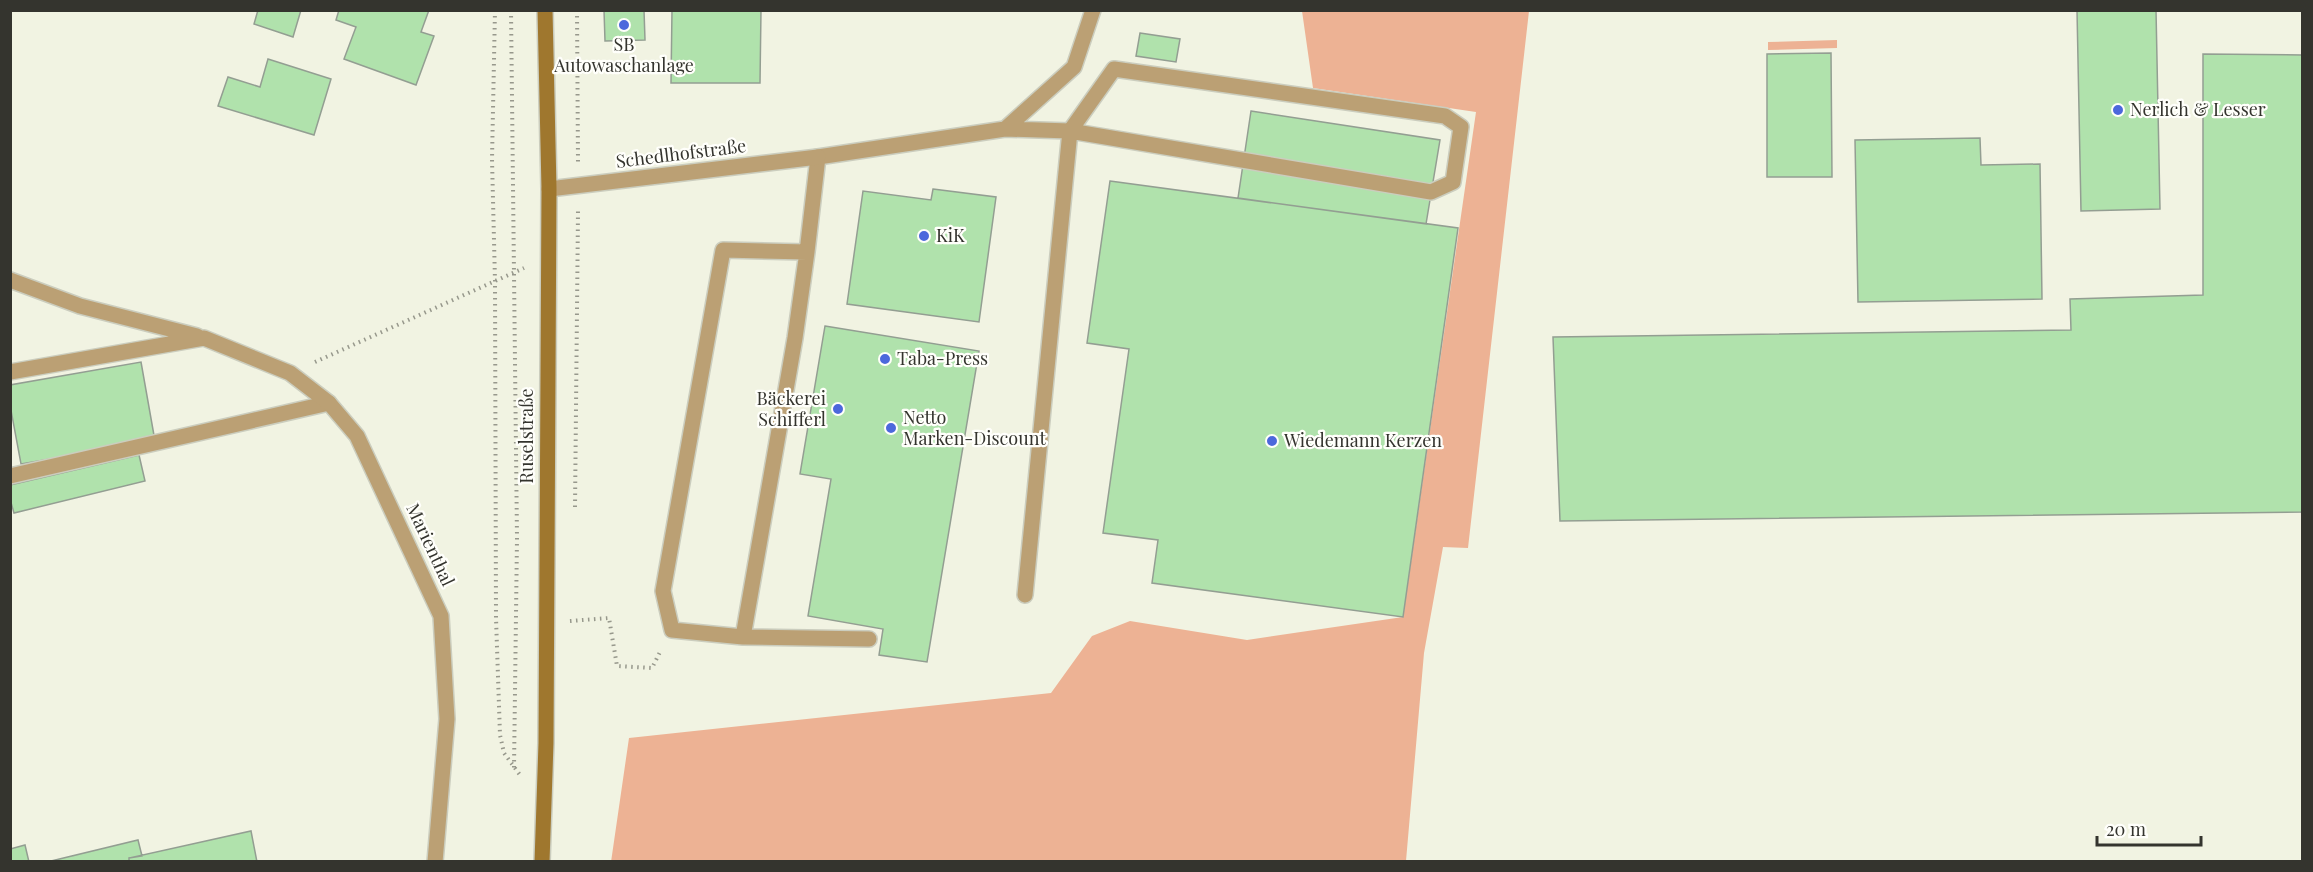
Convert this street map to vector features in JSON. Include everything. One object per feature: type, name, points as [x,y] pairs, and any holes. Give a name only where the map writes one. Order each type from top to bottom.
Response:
[{"type":"main road","name":"Ruselstraße","points":[[542,861],[546,743],[549,189],[545,10]]},
{"type":"street","points":[[1005,129],[1074,67],[1093,10]]},
{"type":"street","name":"Schedlhofstraße","points":[[549,189],[818,157],[1005,129],[1070,131],[1431,192],[1453,182],[1461,127],[1444,116],[1114,69],[1070,131]]},
{"type":"street","points":[[1026,595],[1070,131]]},
{"type":"street","points":[[743,637],[795,338],[818,157]]},
{"type":"street","points":[[807,252],[723,250],[663,591],[672,630],[743,637],[869,639]]},
{"type":"street","name":"Marienthal","points":[[10,280],[80,306],[204,338],[290,374],[329,403],[357,436],[441,616],[447,719],[435,861]]},
{"type":"street","points":[[10,372],[204,338]]},
{"type":"street","points":[[10,476],[329,403]]},
{"type":"path","points":[[495,10],[492,159],[495,281],[496,618],[500,735],[504,753],[514,769],[517,538],[511,10]]},
{"type":"path","points":[[577,10],[578,129]]},
{"type":"path","points":[[290,374],[515,272]]},
{"type":"path","points":[[546,623],[609,618],[617,666],[652,668],[672,630]]},
{"type":"shaded area","points":[[1302,11],[1529,11],[1468,548],[1443,547],[1424,653],[1406,861],[611,862],[629,738],[1051,693],[1092,636],[1130,621],[1247,640],[1403,617],[1476,112],[1313,88]]},
{"type":"shaded area","points":[[1837,40],[1837,48],[1768,50],[1768,42]]},
{"type":"building","points":[[258,10],[301,10],[293,37],[254,24]]},
{"type":"building","points":[[339,10],[429,10],[421,32],[434,36],[416,85],[344,59],[356,27],[336,20]]},
{"type":"building","name":"SB Autowaschanlage","points":[[604,10],[644,10],[645,40],[605,41]]},
{"type":"building","points":[[672,10],[761,10],[760,83],[671,83]]},
{"type":"building","name":"Nerlich & Lesser","points":[[2077,10],[2156,10],[2160,209],[2081,211]]},
{"type":"building","points":[[1140,33],[1180,39],[1176,62],[1136,56]]},
{"type":"building","points":[[1831,53],[1832,177],[1767,177],[1767,54]]},
{"type":"building","points":[[2203,54],[2302,55],[2302,512],[1560,521],[1553,337],[2071,330],[2070,299],[2203,295]]},
{"type":"building","points":[[268,59],[331,79],[314,135],[218,106],[228,77],[260,87]]},
{"type":"building","points":[[1251,111],[1440,140],[1426,224],[1238,198]]},
{"type":"building","points":[[1980,138],[1981,165],[2040,164],[2042,299],[1858,302],[1855,140]]},
{"type":"building","name":"Wiedemann Kerzen","points":[[1110,181],[1458,228],[1403,617],[1152,583],[1158,540],[1103,533],[1129,349],[1087,343]]},
{"type":"building","name":"KiK","points":[[933,189],[996,197],[979,322],[847,304],[863,191],[931,200]]},
{"type":"building","points":[[825,326],[979,351],[927,662],[879,655],[883,629],[808,616],[831,479],[800,474]]},
{"type":"building","points":[[141,362],[155,441],[21,464],[10,405],[10,385]]},
{"type":"building","points":[[139,455],[145,481],[14,513],[10,499],[10,485]]},
{"type":"building","points":[[251,831],[257,862],[129,862],[129,858]]},
{"type":"building","points":[[138,840],[142,856],[129,858],[129,862],[47,862]]},
{"type":"building","points":[[25,845],[29,862],[10,862],[10,849]]},
{"type":"place","name":"SB Autowaschanlage","points":[[624,25]]},
{"type":"place","name":"Nerlich & Lesser","points":[[2118,110]]},
{"type":"place","name":"KiK","points":[[924,236]]},
{"type":"place","name":"Taba-Press","points":[[885,359]]},
{"type":"place","name":"Bäckerei Schifferl","points":[[838,409]]},
{"type":"place","name":"Netto Marken-Discount","points":[[891,428]]},
{"type":"place","name":"Wiedemann Kerzen","points":[[1272,441]]}]
